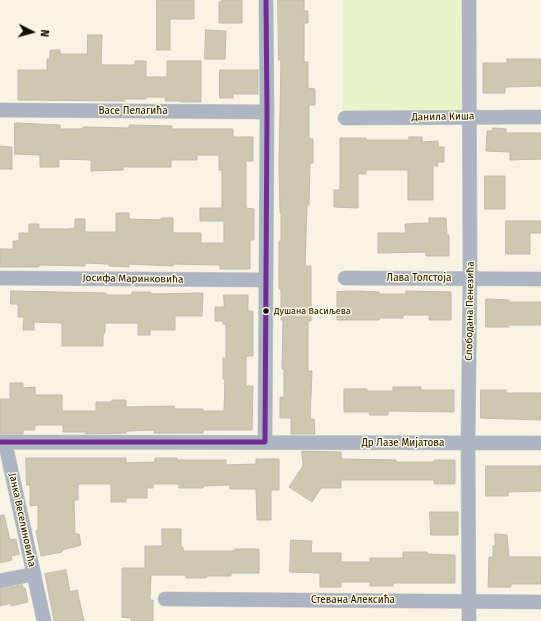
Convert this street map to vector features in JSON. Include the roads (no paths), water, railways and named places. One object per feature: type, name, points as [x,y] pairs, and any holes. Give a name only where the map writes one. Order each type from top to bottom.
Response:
[{"type":"street","points":[[3,442],[265,442],[267,112],[266,0]]},
{"type":"street","name":"Слободана Пенезића","points":[[469,0],[469,621]]},
{"type":"street","name":"Васе Пелагића","points":[[0,110],[267,112]]},
{"type":"street","name":"Данила Киша","points":[[345,118],[541,117]]},
{"type":"street","name":"Јосифа Маринковића","points":[[0,278],[265,280]]},
{"type":"street","name":"Лава Толстоја","points":[[345,278],[541,278]]},
{"type":"street","name":"Јанка Веселиновића","points":[[3,442],[44,621]]},
{"type":"street","name":"Др Лазе Мијатова","points":[[265,442],[541,443]]},
{"type":"street","name":"Јанка Веселиновића","points":[[0,581],[34,574]]},
{"type":"street","name":"Стевана Алексића","points":[[165,599],[541,602]]},
{"type":"place","name":"Душана Васиљева","points":[[266,311]]}]
